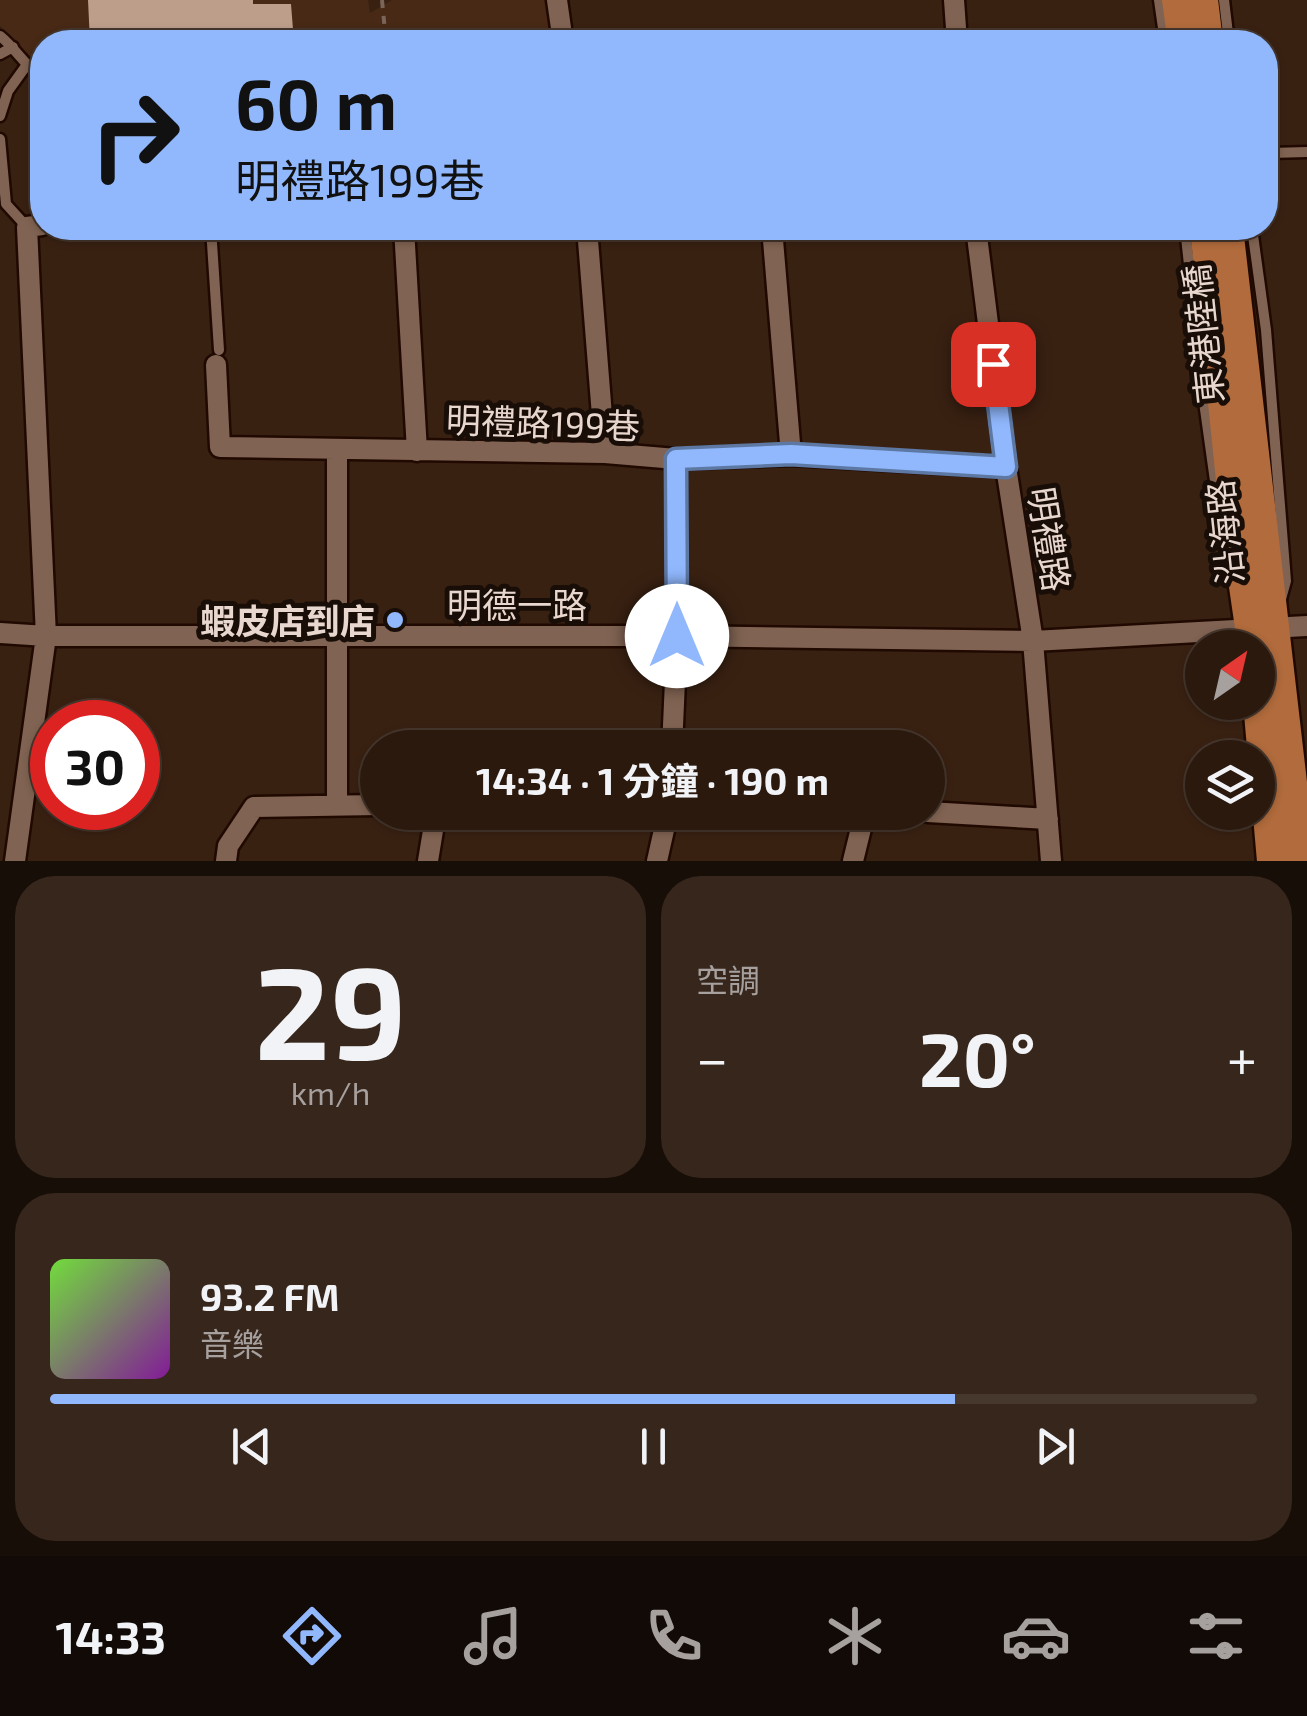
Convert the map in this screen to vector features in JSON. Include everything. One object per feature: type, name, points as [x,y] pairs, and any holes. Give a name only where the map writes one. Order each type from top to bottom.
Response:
[{"type":"main road","points":[[1177,0],[1181,30]]},
{"type":"main road","points":[[1203,0],[1207,30]]},
{"type":"main road","name":"東港陸橋","points":[[1207,240],[1239,432]]},
{"type":"main road","name":"東港陸橋","points":[[1229,240],[1239,432]]},
{"type":"main road","name":"沿海路","points":[[1239,432],[1259,630]]},
{"type":"main road","points":[[1260,720],[1272,861]]},
{"type":"main road","name":"沿海路","points":[[1275,720],[1301,861]]},
{"type":"street","points":[[558,0],[562,30]]},
{"type":"street","points":[[954,0],[956,30]]},
{"type":"street","points":[[15,861],[10,823],[46,636],[35,240]]},
{"type":"street","points":[[405,240],[418,451]]},
{"type":"street","points":[[588,240],[605,453]]},
{"type":"street","points":[[773,240],[791,454]]},
{"type":"street","name":"明禮路","points":[[978,240],[1033,641],[1051,861]]},
{"type":"street","name":"明禮路199巷","points":[[218,357],[220,447],[605,453],[676,459],[791,454],[1006,467]]},
{"type":"street","points":[[336,804],[337,450]]},
{"type":"street","points":[[673,730],[677,636],[676,459]]},
{"type":"street","name":"明德一路","points":[[1275,632],[1307,626]]},
{"type":"street","name":"明德一路","points":[[0,634],[1033,641],[1185,637]]},
{"type":"street","points":[[227,853],[254,807],[360,805]]},
{"type":"street","points":[[945,813],[1048,819]]},
{"type":"street","points":[[428,861],[433,830]]},
{"type":"street","points":[[657,861],[664,830]]},
{"type":"street","points":[[853,861],[861,830]]},
{"type":"lane","points":[[1159,0],[1163,30]]},
{"type":"lane","points":[[1224,0],[1228,30]]},
{"type":"lane","points":[[0,36],[30,69]]},
{"type":"lane","points":[[0,54],[13,47]]},
{"type":"lane","points":[[0,116],[8,92],[26,66]]},
{"type":"lane","points":[[0,139],[6,204],[30,222]]},
{"type":"lane","points":[[1278,152],[1307,152]]},
{"type":"lane","points":[[211,240],[218,357]]},
{"type":"lane","points":[[1186,240],[1224,541]]},
{"type":"lane","points":[[1254,240],[1266,330],[1286,581],[1262,630]]},
{"type":"lane","points":[[1230,578],[1234,596],[1256,630]]},
{"type":"lane","points":[[210,861],[227,853]]},
{"type":"path","points":[[382,0],[385,30]]},
{"type":"shaded area","points":[[0,0],[368,0],[370,13],[392,0],[545,0],[549,30],[30,30],[30,56],[0,26]]},
{"type":"building","points":[[88,0],[253,0],[253,4],[291,4],[293,30],[89,30]]},
{"type":"place","name":"蝦皮店到店","points":[[395,620]]},
{"type":"route","points":[[677,636],[676,459],[791,454],[1006,467],[993,364]]}]
